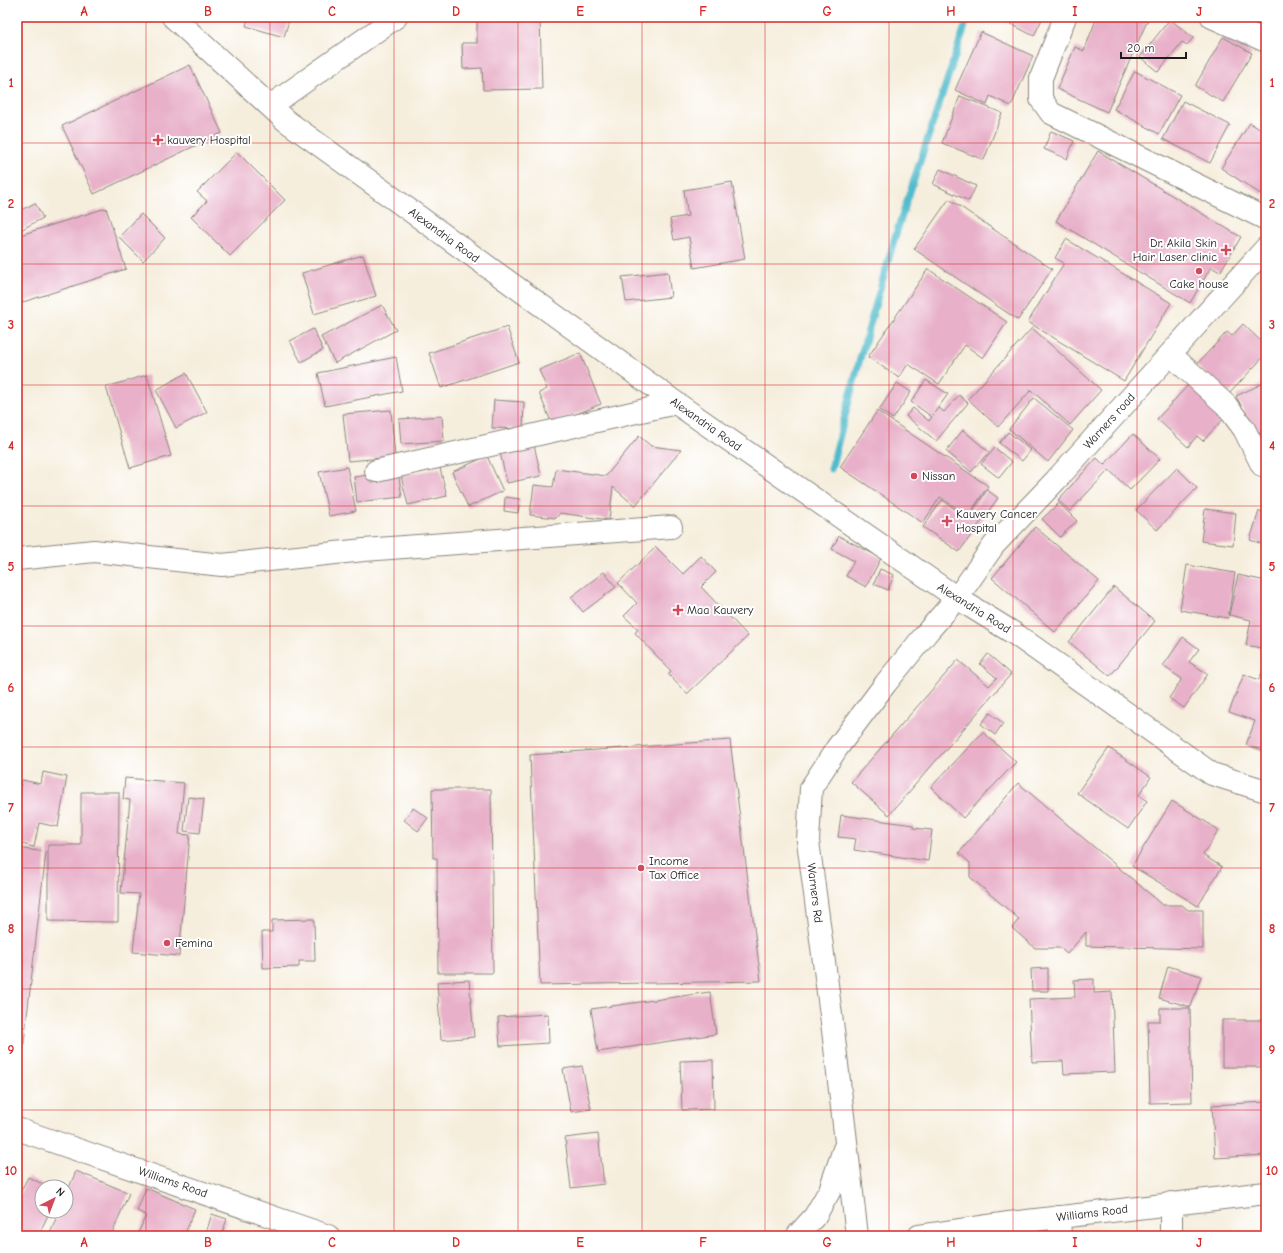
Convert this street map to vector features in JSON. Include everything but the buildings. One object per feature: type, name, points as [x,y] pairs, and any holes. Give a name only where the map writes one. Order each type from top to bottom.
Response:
[{"type":"street","name":"Alexandria Road","points":[[174,17],[292,125],[676,404],[957,598],[1015,634],[1212,774],[1266,791]]},
{"type":"street","points":[[270,106],[396,17]]},
{"type":"street","points":[[1065,17],[1040,78],[1041,99],[1051,113],[1266,219]]},
{"type":"street","points":[[1212,17],[1266,41]]},
{"type":"street","name":"Warners road","points":[[957,598],[994,545],[1056,480],[1266,248]]},
{"type":"street","points":[[1170,354],[1226,405],[1244,429],[1262,465]]},
{"type":"street","points":[[376,471],[676,404]]},
{"type":"street","points":[[17,559],[94,552],[222,565],[364,550],[671,527]]},
{"type":"street","name":"Warners Rd","points":[[857,1236],[833,1030],[808,842],[811,788],[837,748],[886,683],[957,598]]},
{"type":"street","name":"Williams Road","points":[[17,1129],[328,1236]]},
{"type":"street","points":[[797,1236],[814,1216],[830,1190],[846,1144]]},
{"type":"street","name":"Williams Road","points":[[919,1236],[1059,1226],[1171,1203],[1266,1192]]},
{"type":"street","points":[[1171,1203],[1171,1236]]},
{"type":"waterway","points":[[831,469],[861,355],[895,237],[968,17]]},
{"type":"place","name":"kauvery Hospital","points":[[158,140]]},
{"type":"place","name":"Dr. Akila Skin Hair Laser clinic","points":[[1226,250]]},
{"type":"place","name":"Cake house","points":[[1199,271]]},
{"type":"place","name":"Nissan","points":[[914,476]]},
{"type":"place","name":"Kauvery Cancer Hospital","points":[[947,521]]},
{"type":"place","name":"Maa Kauvery","points":[[678,610]]},
{"type":"place","name":"Income Tax Office","points":[[641,868]]},
{"type":"place","name":"Femina","points":[[167,943]]}]
